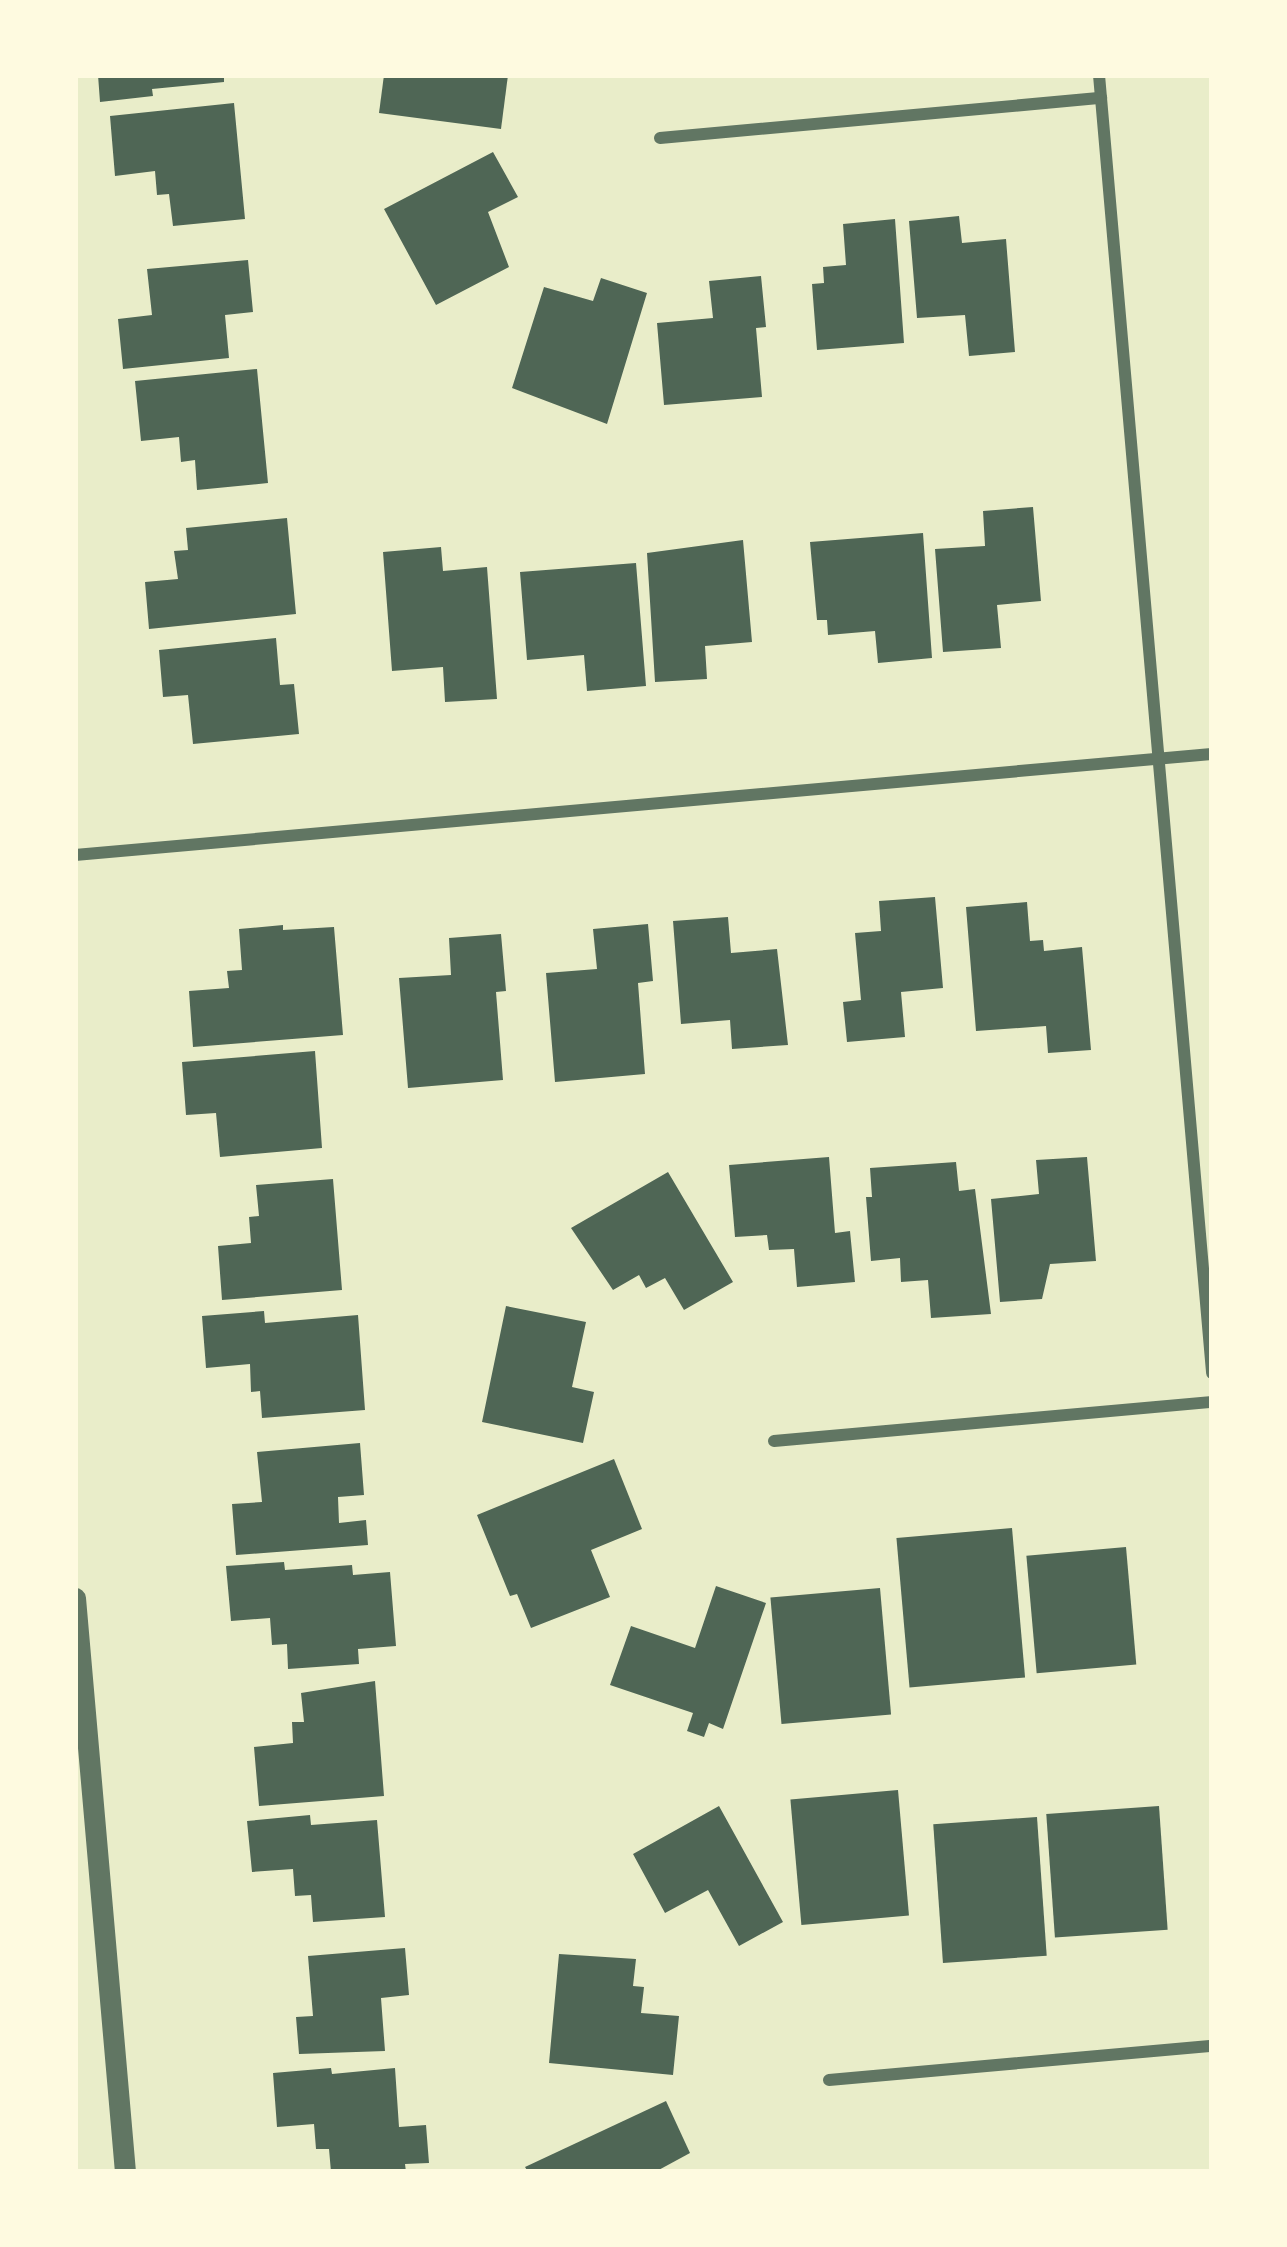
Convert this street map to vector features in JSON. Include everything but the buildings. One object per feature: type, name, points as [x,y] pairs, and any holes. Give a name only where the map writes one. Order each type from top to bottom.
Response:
[{"type":"street","points":[[1099,75],[1212,1373]]},
{"type":"street","points":[[660,138],[1101,98]]},
{"type":"street","points":[[75,855],[1212,754]]},
{"type":"street","points":[[774,1442],[1212,1402]]},
{"type":"street","points":[[75,1598],[125,2172]]},
{"type":"street","points":[[829,2080],[1212,2046]]}]
